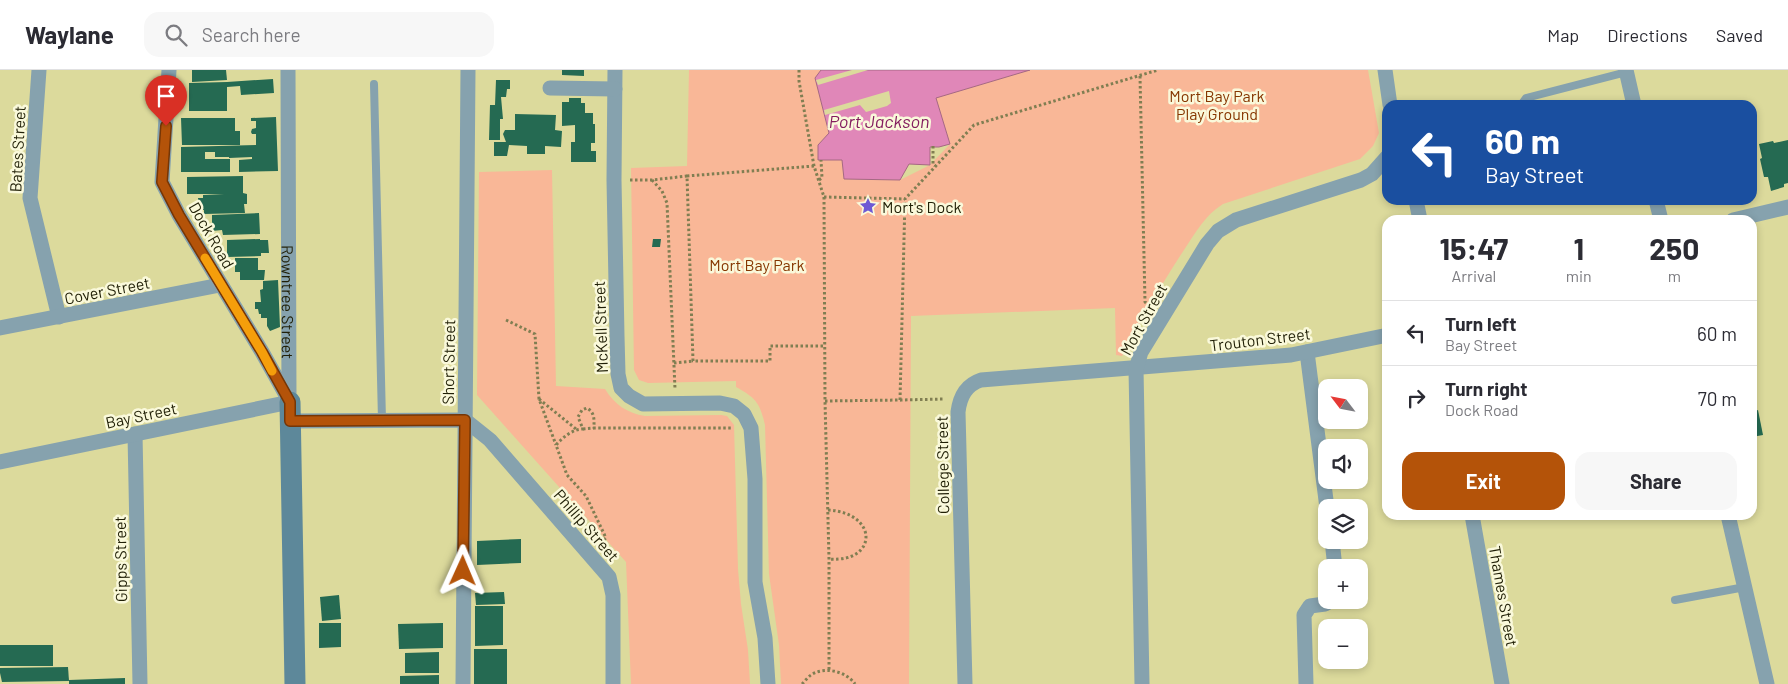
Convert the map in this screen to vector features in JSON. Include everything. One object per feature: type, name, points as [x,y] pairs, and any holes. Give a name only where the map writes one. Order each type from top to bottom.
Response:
[{"type":"street","name":"Bates Street","points":[[39,70],[30,198],[59,317]]},
{"type":"street","name":"Dock Road","points":[[169,70],[162,182],[220,285],[262,352],[290,412]]},
{"type":"street","name":"Rowntree Street","points":[[288,70],[289,351],[295,684]]},
{"type":"street","name":"Short Street","points":[[462,684],[468,70]]},
{"type":"street","name":"McKell Street","points":[[615,70],[614,180],[618,374],[621,388],[629,396],[643,404],[720,403],[734,406],[744,414],[751,428]]},
{"type":"street","points":[[1385,70],[1389,100]]},
{"type":"street","points":[[1626,71],[1633,100]]},
{"type":"street","points":[[550,88],[615,89]]},
{"type":"street","name":"Mort Street","points":[[1142,684],[1136,369],[1141,352],[1218,231],[1236,220],[1361,180],[1372,174],[1382,163]]},
{"type":"street","points":[[1754,215],[1788,207]]},
{"type":"street","name":"Cover Street","points":[[0,328],[220,285]]},
{"type":"street","name":"Trouton Street","points":[[1136,369],[1291,355],[1382,336]]},
{"type":"street","points":[[262,352],[278,355],[289,351]]},
{"type":"street","points":[[1307,352],[1326,499]]},
{"type":"street","name":"College Street","points":[[964,684],[959,402],[968,387],[981,380],[1136,369]]},
{"type":"street","name":"Bay Street","points":[[0,462],[136,434],[290,412],[382,420],[465,420]]},
{"type":"street","name":"Phillip Street","points":[[465,420],[490,440],[609,577],[613,595],[613,684]]},
{"type":"street","points":[[751,428],[754,480],[755,582],[765,638],[768,684]]},
{"type":"street","name":"Gipps Street","points":[[136,434],[140,684]]},
{"type":"street","name":"Thames Street","points":[[1473,520],[1502,684]]},
{"type":"street","points":[[1729,520],[1767,684]]},
{"type":"street","points":[[1306,684],[1304,615],[1310,606],[1318,605]]},
{"type":"lane","points":[[1525,100],[1526,98],[1626,71]]},
{"type":"lane","points":[[374,84],[382,420]]},
{"type":"lane","points":[[1675,600],[1745,587]]},
{"type":"path","points":[[799,70],[814,166],[824,198],[825,401],[830,559],[829,670]]},
{"type":"path","points":[[900,400],[905,199],[974,125],[1158,70]]},
{"type":"path","points":[[1140,76],[1145,302],[1163,317]]},
{"type":"path","points":[[933,146],[933,164],[935,166]]},
{"type":"path","points":[[818,181],[822,178],[822,160]]},
{"type":"path","points":[[614,180],[652,180],[814,166]]},
{"type":"path","points":[[687,176],[693,361]]},
{"type":"path","points":[[652,180],[662,191],[667,203],[675,403]]},
{"type":"path","points":[[824,198],[905,199]]},
{"type":"path","points":[[506,320],[535,334],[539,399],[567,475],[586,496],[606,538],[588,554]]},
{"type":"path","points":[[674,363],[693,361],[770,361],[770,346],[825,346]]},
{"type":"path","points":[[539,399],[576,429]]},
{"type":"path","points":[[825,401],[944,399],[959,402]]},
{"type":"path","points":[[583,429],[578,417],[582,410],[587,408],[594,416],[594,428]]},
{"type":"path","points":[[556,445],[561,439],[576,429],[751,428]]},
{"type":"path","points":[[828,510],[854,516],[866,530],[867,538],[865,546],[852,557],[836,560],[830,559]]},
{"type":"path","points":[[802,684],[812,674],[829,670],[842,673],[855,684]]},
{"type":"green space","name":"Mort Bay Park","points":[[689,70],[821,70],[815,78],[829,133],[818,145],[818,160],[842,160],[844,179],[900,180],[930,165],[950,144],[935,98],[1030,70],[1368,70],[1379,133],[1373,146],[1360,159],[1223,204],[1211,213],[1197,230],[1167,276],[1122,356],[1116,355],[1115,308],[911,316],[909,684],[781,684],[779,645],[769,574],[765,425],[759,406],[753,398],[736,387],[736,381],[648,383],[639,380],[634,370],[631,168],[687,166]]},
{"type":"green space","points":[[552,170],[556,386],[605,389],[613,400],[622,407],[639,415],[721,415],[727,416],[734,425],[738,569],[748,650],[750,684],[631,684],[626,562],[477,395],[479,172]]},
{"type":"water","name":"Port Jackson","points":[[821,70],[1030,70],[936,98],[950,144],[930,147],[930,165],[909,164],[900,180],[844,179],[842,160],[818,160],[818,145],[829,133],[815,78]]},
{"type":"pier","points":[[852,70],[868,70],[818,85],[816,80]]},
{"type":"pier","points":[[889,91],[891,103],[887,106],[866,112],[860,105],[825,115],[824,110]]},
{"type":"building","points":[[192,70],[226,70],[227,80],[192,82]]},
{"type":"building","points":[[562,70],[584,70],[584,76],[562,75]]},
{"type":"building","points":[[273,79],[274,93],[241,95],[240,86],[227,87],[227,111],[189,111],[189,83]]},
{"type":"building","points":[[496,80],[510,80],[510,89],[507,89],[506,97],[501,97],[503,119],[500,119],[500,140],[489,140],[490,105],[495,105]]},
{"type":"building","points":[[569,98],[581,98],[581,103],[585,103],[585,113],[593,113],[595,143],[591,143],[591,151],[596,151],[596,162],[571,162],[571,142],[575,142],[575,125],[562,126],[562,102],[569,102]]},
{"type":"building","points":[[515,114],[556,115],[555,130],[562,131],[561,147],[545,146],[545,154],[527,154],[527,146],[509,145],[507,156],[494,156],[494,142],[506,142],[503,134],[505,130],[515,130]]},
{"type":"building","points":[[276,117],[278,171],[239,172],[239,160],[252,159],[252,157],[215,157],[215,152],[205,152],[205,159],[230,159],[230,172],[181,172],[181,147],[256,145],[256,134],[251,132],[252,129],[256,128],[256,121],[251,121],[251,118]]},
{"type":"building","points":[[181,118],[235,118],[235,131],[240,131],[240,145],[182,145]]},
{"type":"building","points":[[1788,140],[1788,183],[1784,184],[1784,187],[1771,191],[1768,177],[1764,177],[1759,144]]},
{"type":"building","points":[[243,176],[243,193],[247,194],[247,204],[244,204],[245,213],[204,214],[204,210],[199,210],[198,198],[203,198],[203,195],[224,194],[187,194],[187,177]]},
{"type":"building","points":[[259,213],[260,234],[223,235],[222,230],[212,231],[212,215]]},
{"type":"building","points":[[653,239],[661,239],[660,247],[652,247]]},
{"type":"building","points":[[227,240],[268,240],[269,253],[261,253],[261,256],[227,257]]},
{"type":"building","points":[[235,258],[258,258],[258,270],[265,270],[264,280],[240,280],[240,272],[235,272]]},
{"type":"building","points":[[278,280],[280,327],[270,331],[267,326],[267,318],[261,318],[258,309],[255,309],[255,302],[261,302],[260,290],[263,289],[263,281]]},
{"type":"building","points":[[1757,410],[1763,435],[1757,436]]},
{"type":"building","points":[[521,539],[521,563],[477,565],[477,541]]},
{"type":"building","points":[[504,592],[505,604],[476,605],[475,593]]},
{"type":"building","points":[[339,595],[341,619],[322,621],[320,597]]},
{"type":"building","points":[[475,606],[503,606],[503,645],[475,646]]},
{"type":"building","points":[[319,623],[341,623],[341,647],[319,648]]},
{"type":"building","points":[[443,623],[443,648],[399,649],[398,624]]},
{"type":"building","points":[[0,645],[53,645],[53,666],[0,666]]},
{"type":"building","points":[[474,649],[507,649],[507,684],[474,684]]},
{"type":"building","points":[[439,652],[439,673],[405,673],[405,653]]},
{"type":"building","points":[[68,667],[69,681],[2,682],[0,673],[0,668]]},
{"type":"building","points":[[439,675],[439,684],[400,684],[400,676]]},
{"type":"building","points":[[125,678],[125,684],[69,684],[69,680]]},
{"type":"slow traffic","points":[[205,258],[272,371]]},
{"type":"place","name":"Mort's Dock","points":[[868,206]]},
{"type":"route","points":[[166,126],[162,182],[179,215],[290,402],[290,421],[465,420],[463,571]]},
{"type":"park label","name":"Mort Bay Park Play Ground","points":[[1217,104]]}]
